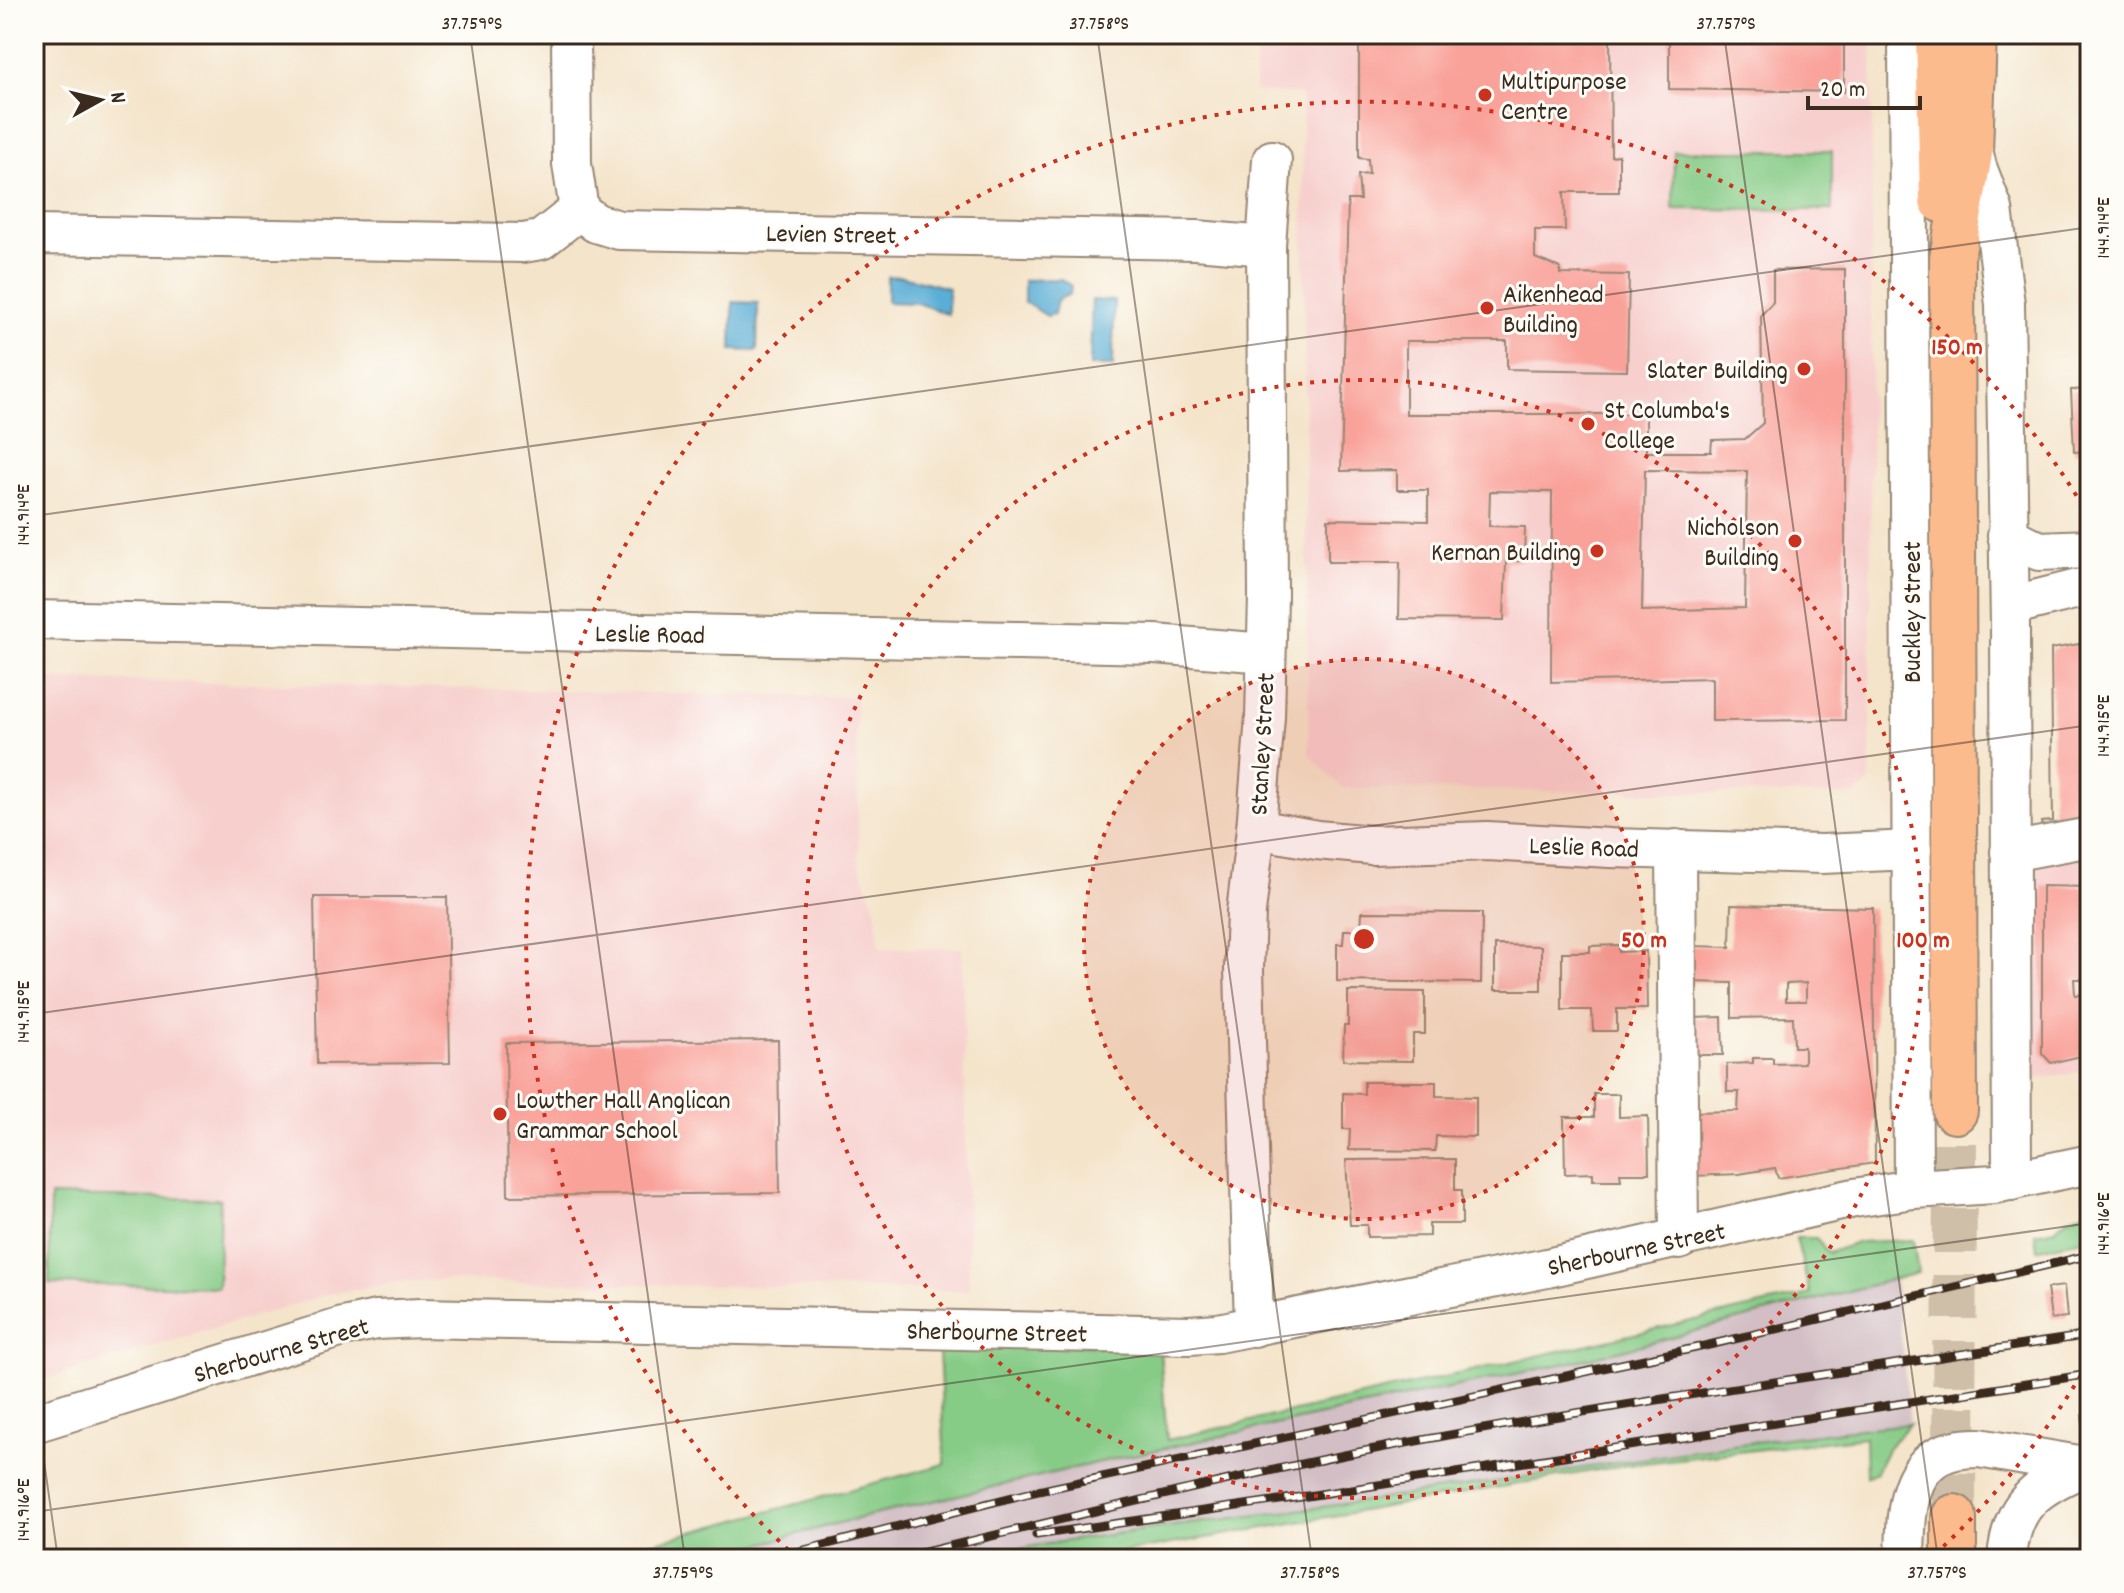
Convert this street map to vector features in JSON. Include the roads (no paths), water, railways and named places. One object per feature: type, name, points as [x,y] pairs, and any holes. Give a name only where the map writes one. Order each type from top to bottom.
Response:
[{"type":"main road","name":"Buckley Street","points":[[1938,34],[1941,187],[1952,258],[1955,1111]]},
{"type":"main road","name":"Buckley Street","points":[[1952,258],[1971,139],[1974,34]]},
{"type":"street","points":[[34,235],[523,243],[541,240],[579,210],[572,164],[571,34]]},
{"type":"street","name":"Buckley Street","points":[[1908,34],[1913,1189]]},
{"type":"street","name":"Buckley Street","points":[[1971,139],[1977,167],[1993,209],[2004,284],[2010,606],[2012,1181]]},
{"type":"street","name":"Stanley Street","points":[[1254,1327],[1244,969],[1266,653],[1266,246],[1272,160]]},
{"type":"street","name":"Levien Street","points":[[579,210],[596,223],[619,230],[1196,240],[1266,246]]},
{"type":"street","points":[[2007,535],[2039,551],[2090,549]]},
{"type":"street","points":[[2010,606],[2090,586]]},
{"type":"street","name":"Leslie Road","points":[[34,620],[1155,644],[1266,653]]},
{"type":"street","name":"Leslie Road","points":[[1256,829],[1317,840],[1372,845],[1487,841],[1822,854],[1912,850]]},
{"type":"street","points":[[2010,852],[2090,837]]},
{"type":"street","points":[[1676,849],[1679,1240]]},
{"type":"street","name":"Sherbourne Street","points":[[34,1423],[343,1327],[376,1320],[421,1318],[1189,1335],[1254,1327],[1679,1240],[1854,1198],[1913,1189],[1960,1188],[2012,1181],[2090,1164]]},
{"type":"street","points":[[1986,1449],[2012,1470],[2018,1485],[2021,1510]]},
{"type":"street","points":[[1905,1559],[1907,1507],[1912,1489],[1921,1471],[1949,1450],[1986,1449],[2087,1467]]},
{"type":"street","points":[[2007,1559],[2012,1529],[2021,1510],[2043,1485],[2087,1467]]},
{"type":"water","points":[[902,276],[948,288],[948,314],[917,303],[887,302],[887,277]]},
{"type":"water","points":[[1061,279],[1071,286],[1070,294],[1057,300],[1054,314],[1047,316],[1024,302],[1024,280]]},
{"type":"water","points":[[1092,300],[1114,301],[1113,366],[1090,366]]},
{"type":"water","points":[[733,302],[758,303],[757,351],[732,350]]},
{"type":"tunnel","points":[[1954,1517],[1955,1111]]},
{"type":"railway","points":[[769,1559],[1029,1493],[1709,1345],[2090,1255]]},
{"type":"railway","points":[[896,1559],[1204,1486],[1390,1446],[1652,1401],[2090,1335]]},
{"type":"railway","points":[[1036,1535],[1314,1495],[2090,1374]]},
{"type":"place","name":"Multipurpose Centre","points":[[1485,95]]},
{"type":"place","name":"Aikenhead Building","points":[[1487,308]]},
{"type":"place","name":"Slater Building","points":[[1804,369]]},
{"type":"place","name":"St Columba's College","points":[[1588,424]]},
{"type":"place","name":"Nicholson Building","points":[[1795,541]]},
{"type":"place","name":"Kernan Building","points":[[1597,551]]},
{"type":"place","name":"Lowther Hall Anglican Grammar School","points":[[500,1114]]}]
